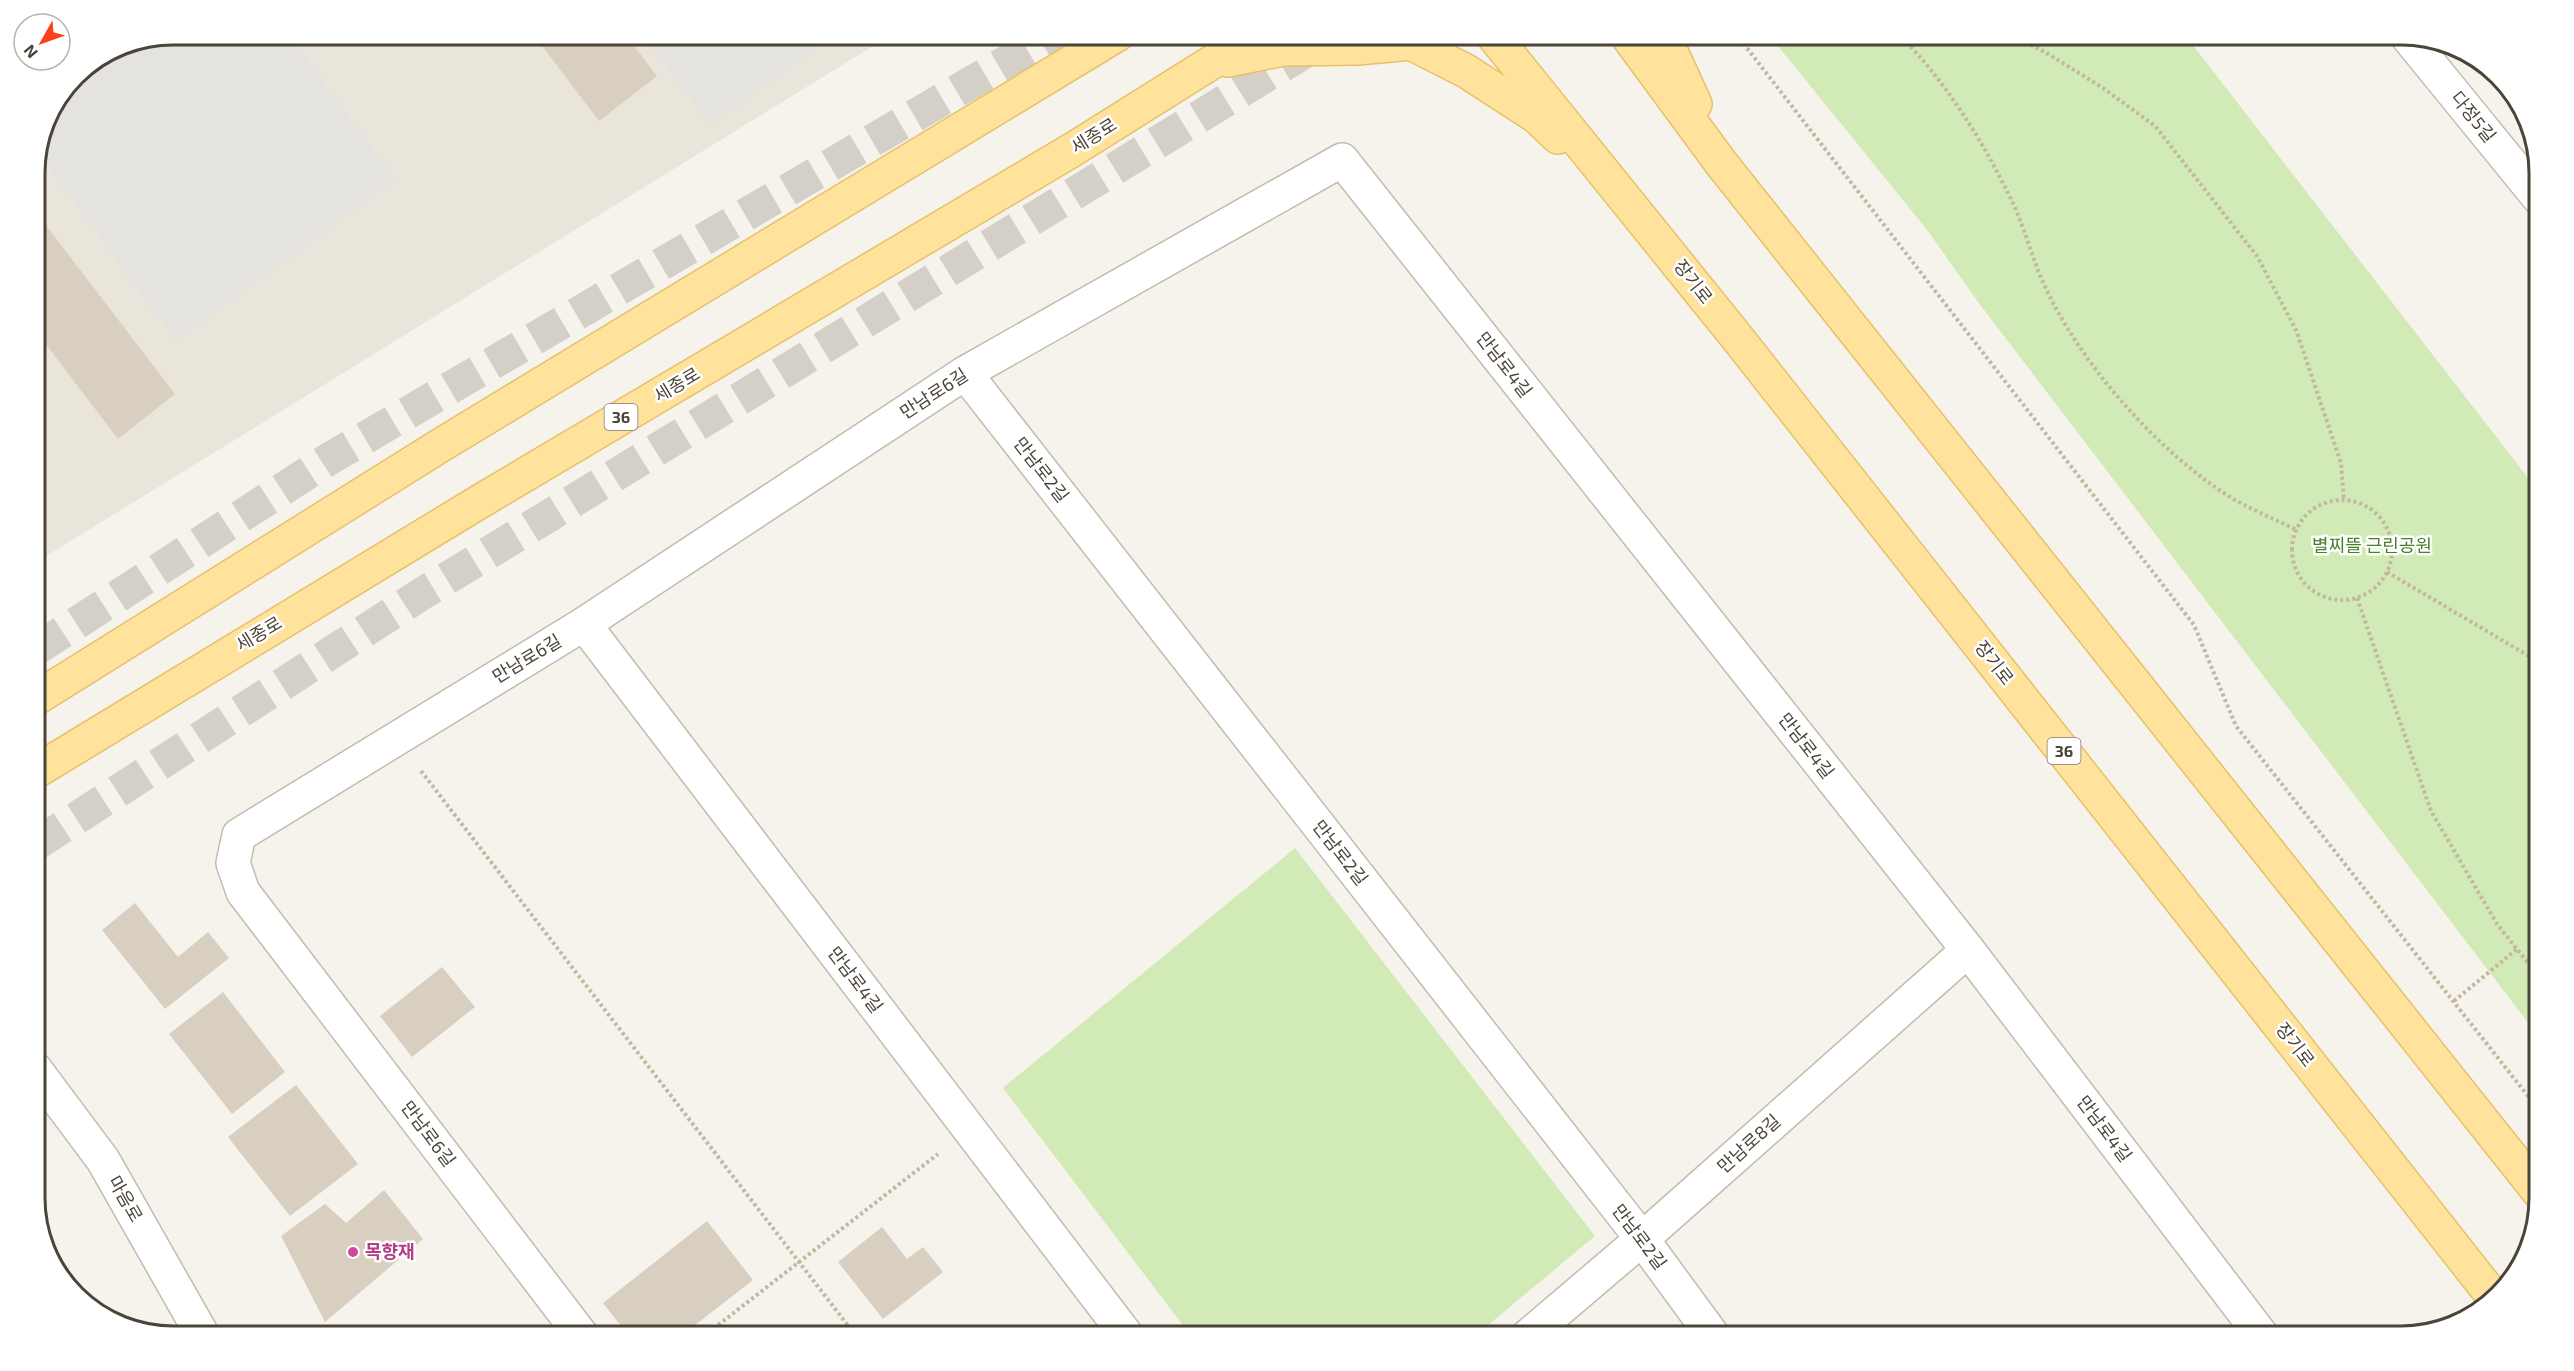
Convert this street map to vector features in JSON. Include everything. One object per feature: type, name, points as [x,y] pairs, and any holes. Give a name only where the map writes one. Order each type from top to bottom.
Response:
[{"type":"main road","points":[[45,693],[441,446],[1100,45]]},
{"type":"main road","name":"세종로","points":[[45,766],[468,508],[1062,156],[1239,45]]},
{"type":"main road","name":"36","points":[[1208,64],[1282,49],[1358,48],[1390,45]]},
{"type":"main road","name":"36","points":[[1415,45],[1466,71],[1537,117],[1634,208]]},
{"type":"main road","name":"장기로","points":[[1501,45],[1634,208],[2488,1291]]},
{"type":"main road","points":[[1634,45],[1721,163],[2529,1178]]},
{"type":"main road","points":[[1668,45],[1721,163]]},
{"type":"street","name":"다정5길","points":[[2415,46],[2529,186]]},
{"type":"street","name":"만남로6길","points":[[574,1326],[243,892],[233,863],[239,834],[584,624],[965,373],[1342,160]]},
{"type":"street","name":"만남로4길","points":[[1342,160],[1968,950],[2254,1326]]},
{"type":"street","name":"만남로2길","points":[[965,373],[1642,1239],[1706,1326]]},
{"type":"street","name":"만남로4길","points":[[584,624],[1119,1326]]},
{"type":"street","name":"만남로8길","points":[[1540,1326],[1642,1239],[1968,950]]},
{"type":"street","name":"마음로","points":[[45,1082],[103,1160],[196,1326]]},
{"type":"path","points":[[1745,45],[2194,625],[2236,726],[2529,1096]]},
{"type":"path","points":[[1910,45],[1919,54],[1965,118],[2010,196],[2042,281],[2066,325],[2116,396],[2170,451],[2235,500],[2297,530]]},
{"type":"path","points":[[2031,45],[2103,88],[2155,126],[2257,256],[2296,330],[2341,463],[2344,501]]},
{"type":"path","points":[[2344,501],[2367,507],[2380,518],[2388,532],[2392,547],[2390,564],[2372,590],[2357,598],[2340,600],[2324,597],[2309,588],[2299,575],[2293,559],[2293,542],[2297,530],[2307,514],[2321,505],[2344,501]]},
{"type":"path","points":[[2386,572],[2529,656]]},
{"type":"path","points":[[2357,598],[2431,811],[2497,924],[2529,963]]},
{"type":"path","points":[[417,765],[848,1326]]},
{"type":"path","points":[[2454,1001],[2517,949]]},
{"type":"path","points":[[717,1326],[941,1151]]},
{"type":"shaded area","points":[[165,45],[875,45],[45,557],[45,165],[47,148],[55,124],[71,95],[95,71],[109,62],[148,47]]},
{"type":"shaded area","points":[[165,45],[296,45],[395,179],[176,341],[45,162],[49,140],[55,124],[71,95],[95,71],[132,52]]},
{"type":"shaded area","points":[[651,45],[821,45],[710,125]]},
{"type":"green space","name":"별찌뜰 근린공원","points":[[1777,45],[2193,45],[2529,479],[2529,1024],[1978,302],[1928,231]]},
{"type":"green space","points":[[1295,848],[1595,1236],[1487,1326],[1183,1326],[1003,1088]]},
{"type":"building","points":[[541,45],[633,45],[657,76],[599,121]]},
{"type":"building","points":[[45,224],[175,394],[118,439],[45,343]]},
{"type":"building","points":[[135,903],[178,957],[208,932],[229,958],[165,1009],[102,930]]},
{"type":"building","points":[[442,967],[475,1007],[412,1057],[380,1016]]},
{"type":"building","points":[[223,992],[285,1072],[232,1114],[169,1034]]},
{"type":"building","points":[[296,1085],[358,1164],[290,1216],[228,1137]]},
{"type":"building","points":[[384,1190],[423,1239],[325,1322],[281,1236],[325,1204],[346,1223]]},
{"type":"building","points":[[707,1221],[753,1280],[694,1326],[621,1326],[603,1303]]},
{"type":"building","points":[[882,1227],[907,1259],[923,1247],[943,1272],[883,1319],[838,1262]]},
{"type":"tunnel","points":[[45,644],[329,459],[1035,45]]},
{"type":"tunnel","points":[[45,839],[420,595],[1316,45]]},
{"type":"place","name":"목향재","points":[[353,1252]]}]
